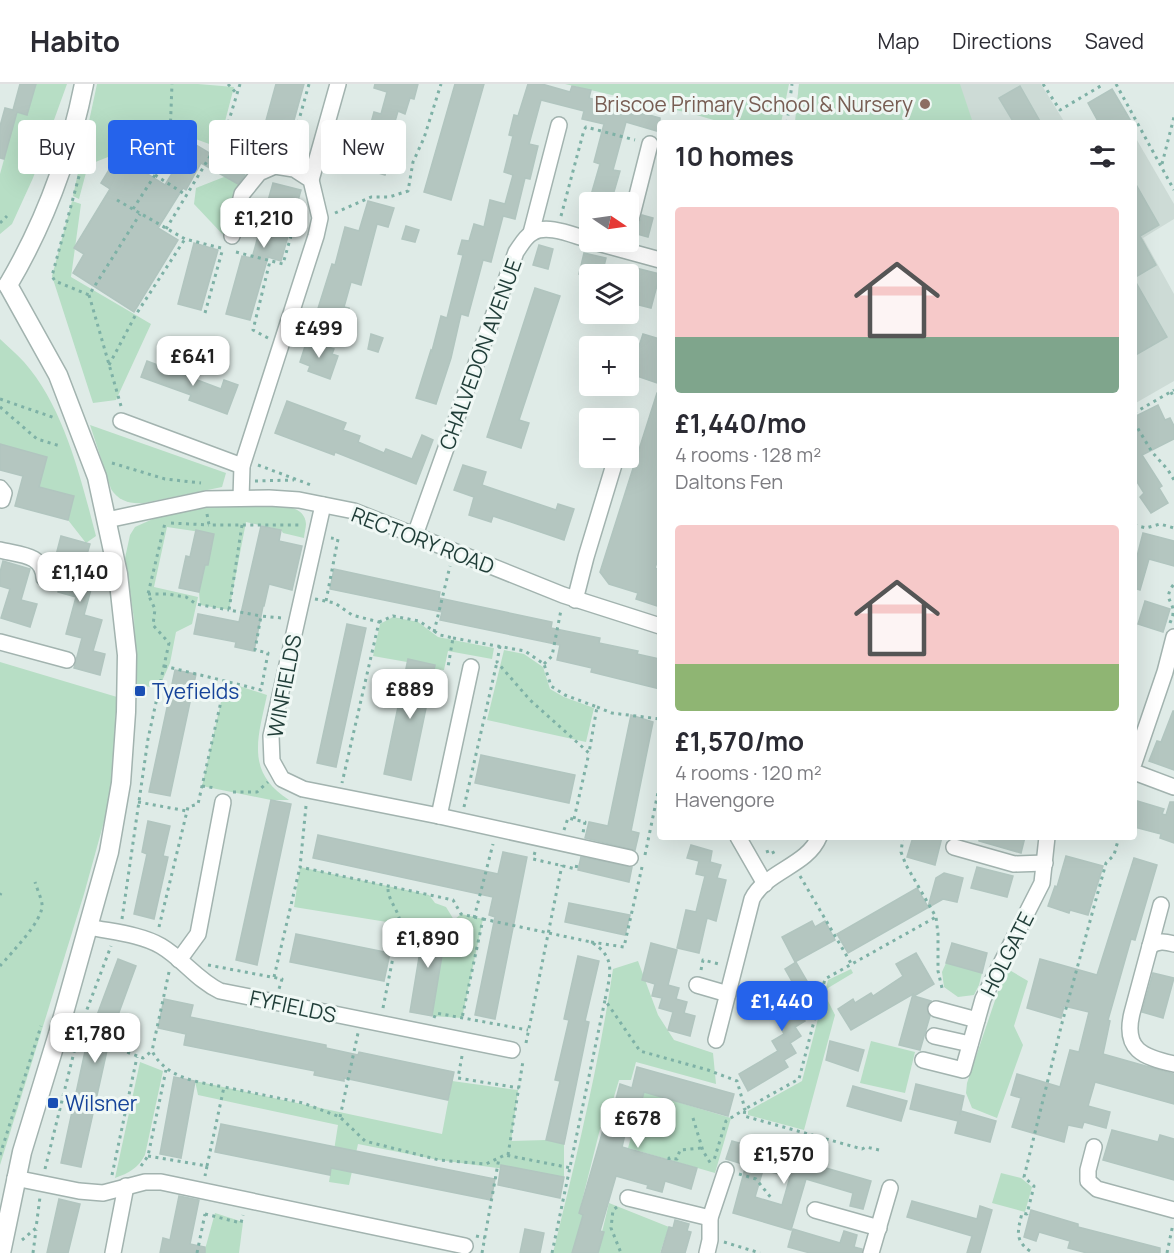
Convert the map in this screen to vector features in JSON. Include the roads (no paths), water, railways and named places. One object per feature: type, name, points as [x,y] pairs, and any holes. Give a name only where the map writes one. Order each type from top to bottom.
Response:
[{"type":"street","points":[[1,1253],[3,1224],[15,1178],[109,852],[121,783],[127,655],[118,574],[108,520],[97,477],[58,375],[4,285],[25,256],[58,180],[84,84]]},
{"type":"street","points":[[241,498],[246,471],[316,236],[320,218],[311,180],[338,84]]},
{"type":"street","points":[[531,233],[560,125]]},
{"type":"street","points":[[638,192],[650,144]]},
{"type":"street","points":[[232,236],[242,194],[259,173],[275,166],[285,167],[294,169],[311,180]]},
{"type":"street","name":"CHALVEDON AVENUE","points":[[415,535],[516,252],[531,233],[546,229],[579,237]]},
{"type":"street","points":[[639,252],[657,259]]},
{"type":"street","points":[[121,413],[246,471]]},
{"type":"street","points":[[569,602],[586,557],[613,468]]},
{"type":"street","name":"RECTORY ROAD","points":[[108,520],[206,499],[299,500],[354,511],[569,602],[657,625]]},
{"type":"street","name":"WINFIELDS","points":[[323,505],[271,735],[272,761],[282,779],[303,789],[630,858]]},
{"type":"street","points":[[0,550],[36,559],[43,567],[44,579]]},
{"type":"street","points":[[1137,755],[1169,674],[1174,637]]},
{"type":"street","points":[[0,642],[67,660]]},
{"type":"street","points":[[439,816],[471,667]]},
{"type":"street","points":[[1137,773],[1174,787]]},
{"type":"street","points":[[175,964],[198,934],[223,802]]},
{"type":"street","points":[[740,840],[765,884]]},
{"type":"street","points":[[716,1040],[756,891],[813,849],[818,840]]},
{"type":"street","name":"HOLGATE","points":[[923,1060],[963,1070],[983,999],[1042,883],[1047,840]]},
{"type":"street","points":[[954,847],[1014,864],[1045,863]]},
{"type":"street","points":[[1161,904],[1129,1022],[1131,1038],[1139,1053],[1174,1064]]},
{"type":"street","name":"FYFIELDS","points":[[89,927],[142,938],[160,946],[175,964],[220,991],[512,1050]]},
{"type":"street","points":[[1150,946],[1156,942],[1165,941],[1174,944]]},
{"type":"street","points":[[697,985],[728,994]]},
{"type":"street","points":[[936,1009],[977,1020]]},
{"type":"street","points":[[934,1036],[970,1044]]},
{"type":"street","points":[[1094,1147],[1088,1170],[1088,1181],[1097,1189],[1174,1210]]},
{"type":"street","points":[[709,1246],[710,1218],[730,1172]]},
{"type":"street","points":[[15,1178],[79,1191],[103,1193],[145,1182],[161,1182],[446,1247],[465,1246]]},
{"type":"street","points":[[113,1253],[126,1186]]},
{"type":"street","points":[[871,1253],[890,1188]]},
{"type":"street","points":[[628,1198],[710,1218]]},
{"type":"street","points":[[815,1210],[879,1227]]},
{"type":"place","name":"Briscoe Primary School & Nursery","points":[[925,104]]},
{"type":"place","name":"Tyefields","points":[[140,691]]},
{"type":"place","name":"Wilsner","points":[[53,1103]]}]
